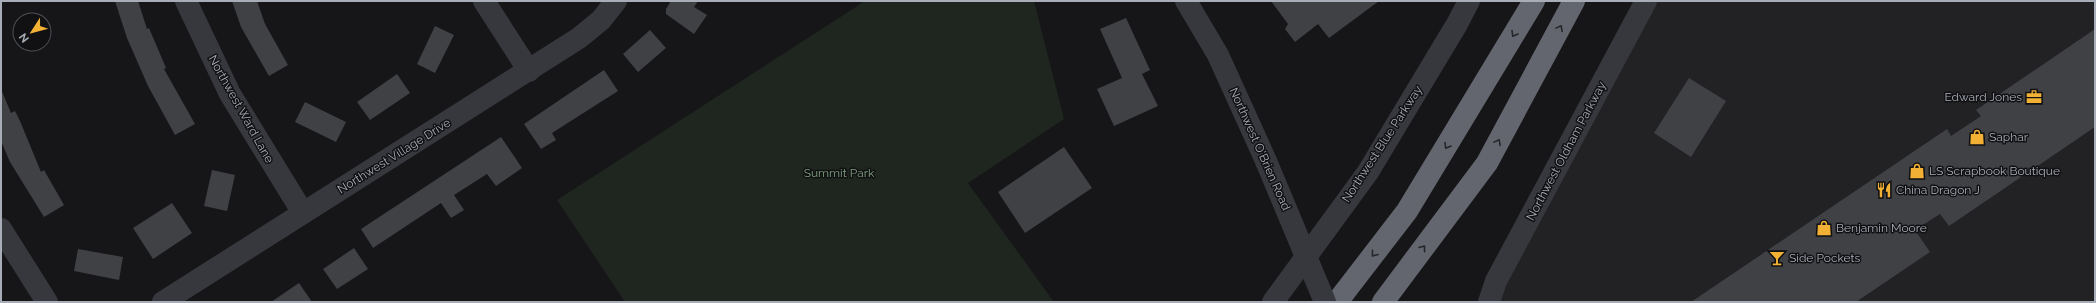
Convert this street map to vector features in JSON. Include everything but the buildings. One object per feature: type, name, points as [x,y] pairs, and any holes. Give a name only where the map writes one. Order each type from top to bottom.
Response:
[{"type":"highway","points":[[1337,302],[1407,211],[1534,1]]},
{"type":"highway","points":[[1384,302],[1487,163],[1574,1]]},
{"type":"street","name":"Northwest Ward Lane","points":[[186,1],[230,94],[303,213]]},
{"type":"street","points":[[484,1],[529,71]]},
{"type":"street","name":"Northwest Village Drive","points":[[163,302],[579,38],[601,20],[616,1]]},
{"type":"street","name":"Northwest O'Brien Road","points":[[1186,1],[1218,55],[1266,161],[1325,302]]},
{"type":"street","name":"Northwest Blue Parkway","points":[[1273,302],[1368,172],[1457,24],[1469,1]]},
{"type":"street","name":"Northwest Oldham Parkway","points":[[1489,302],[1496,281],[1646,1]]},
{"type":"street","points":[[1,229],[47,302]]},
{"type":"shaded area","points":[[1649,1],[2095,1],[2095,302],[1495,302]]},
{"type":"green space","name":"Summit Park","points":[[865,1],[1034,1],[1064,119],[968,183],[1054,302],[625,302],[557,200]]},
{"type":"place","name":"Edward Jones","points":[[2034,97]]},
{"type":"place","name":"Saphar","points":[[1977,137]]},
{"type":"place","name":"LS Scrapbook Boutique","points":[[1917,171]]},
{"type":"place","name":"China Dragon J","points":[[1884,190]]},
{"type":"place","name":"Benjamin Moore","points":[[1824,228]]},
{"type":"place","name":"Side Pockets","points":[[1777,258]]}]
